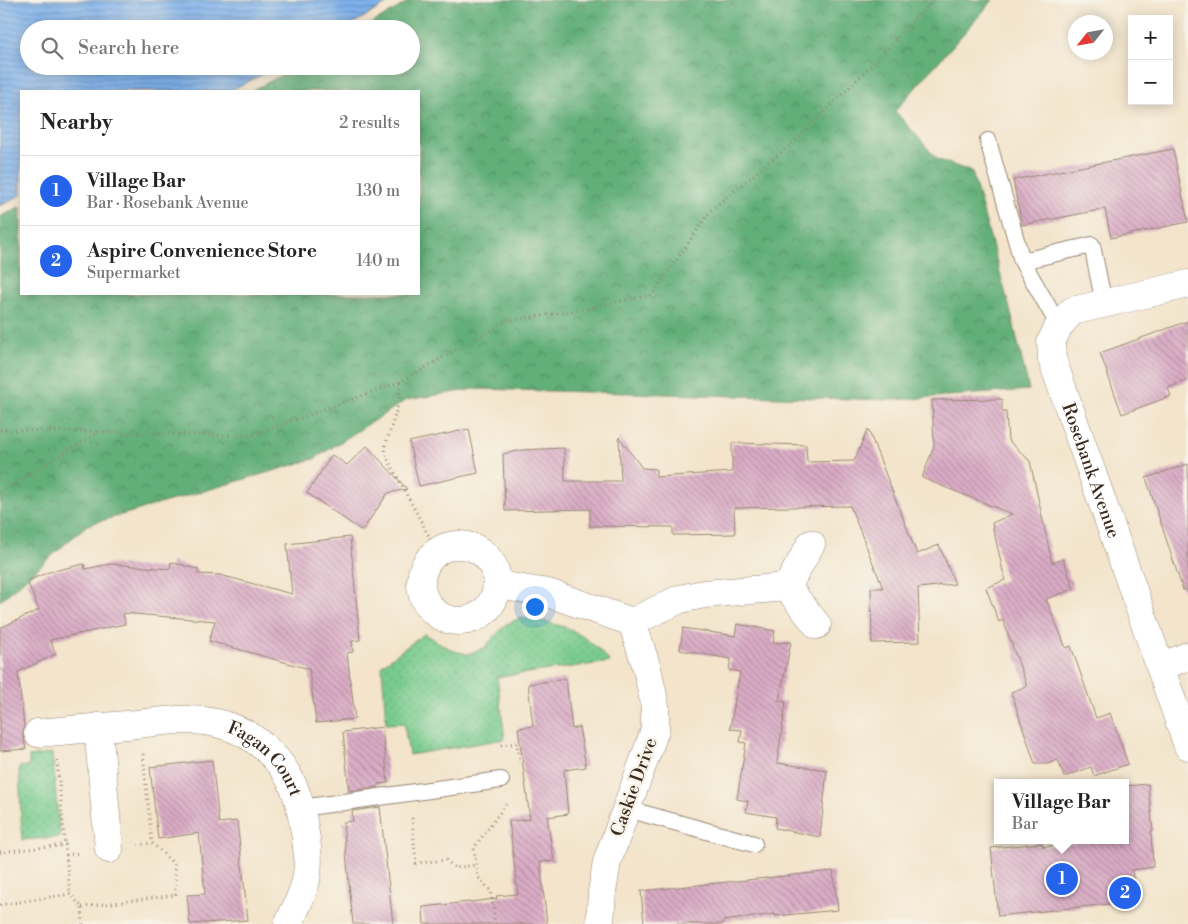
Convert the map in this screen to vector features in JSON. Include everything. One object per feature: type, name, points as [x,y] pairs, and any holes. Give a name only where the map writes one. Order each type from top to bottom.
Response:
[{"type":"street","points":[[1059,326],[1072,311],[1188,284]]},
{"type":"street","name":"Rosebank Avenue","points":[[1059,326],[1051,342],[1052,359],[1188,746]]},
{"type":"street","points":[[787,587],[811,544]]},
{"type":"street","points":[[457,545],[470,546],[481,552],[490,561],[496,572],[498,584],[495,597],[480,616],[462,621],[444,618],[434,611],[426,601],[422,589],[422,576],[426,565],[438,552],[457,545]]},
{"type":"street","points":[[498,584],[548,593],[632,622],[680,599],[704,594],[787,587]]},
{"type":"street","points":[[787,587],[817,625]]},
{"type":"street","name":"Caskie Drive","points":[[600,924],[602,892],[607,862],[655,730],[655,706],[648,668],[632,622]]},
{"type":"street","points":[[1160,667],[1188,656]]},
{"type":"street","name":"Fagan Court","points":[[46,732],[187,719],[217,723],[246,735],[269,750],[289,776],[301,808],[305,831],[308,868],[303,892],[288,924]]},
{"type":"street","points":[[98,727],[109,849]]},
{"type":"lane","points":[[988,141],[1022,261],[1059,326]]},
{"type":"lane","points":[[1022,261],[1092,245],[1104,304]]},
{"type":"lane","points":[[301,808],[500,780]]},
{"type":"lane","points":[[627,809],[754,844]]},
{"type":"path","points":[[0,430],[250,436],[400,382],[506,321],[568,312],[652,295],[712,209],[794,142],[873,64],[933,0]]},
{"type":"path","points":[[400,382],[399,402],[385,447],[386,456],[438,552]]},
{"type":"path","points":[[0,492],[99,432]]},
{"type":"path","points":[[82,907],[176,895],[174,864],[152,843],[140,724]]},
{"type":"path","points":[[46,732],[65,845],[70,894],[82,907],[83,924]]},
{"type":"path","points":[[501,745],[517,743],[519,767]]},
{"type":"path","points":[[410,792],[416,863],[446,860],[455,868],[476,866]]},
{"type":"path","points":[[495,924],[492,891],[478,877],[474,848],[509,800]]},
{"type":"path","points":[[66,855],[152,843]]},
{"type":"path","points":[[0,852],[65,845]]},
{"type":"path","points":[[0,905],[70,894]]},
{"type":"green space","points":[[411,0],[993,0],[895,111],[937,159],[972,172],[1010,309],[1029,390],[893,400],[475,389],[406,400],[314,459],[87,525],[0,601],[0,217],[20,207],[20,295],[420,295],[420,90],[253,90],[282,75],[420,75],[420,20],[378,20]]},
{"type":"green space","points":[[521,618],[548,622],[571,630],[590,642],[610,662],[497,677],[505,739],[409,755],[404,723],[386,724],[382,665],[424,634],[454,651],[468,654],[484,648],[506,624]]},
{"type":"green space","points":[[52,753],[60,837],[22,840],[19,767],[29,766],[29,757]]},
{"type":"water","points":[[0,0],[393,0],[359,20],[20,20],[20,75],[262,75],[231,90],[20,90],[20,196],[0,206]]},
{"type":"building","points":[[1173,149],[1188,222],[1111,238],[1105,209],[1022,225],[1013,180]]},
{"type":"building","points":[[1188,321],[1188,380],[1168,388],[1171,396],[1122,414],[1100,353]]},
{"type":"building","points":[[1002,399],[1002,412],[1006,412],[1008,440],[1030,461],[1052,563],[1063,559],[1074,589],[1046,599],[1066,648],[1071,646],[1096,718],[1110,713],[1128,764],[1094,776],[1091,767],[1064,777],[1058,760],[1047,764],[1035,764],[1011,692],[1027,686],[1003,620],[999,622],[986,588],[1005,580],[992,523],[1012,514],[922,478],[934,446],[932,400]]},
{"type":"building","points":[[469,429],[478,473],[419,486],[409,442]]},
{"type":"building","points":[[868,429],[917,554],[939,545],[955,584],[918,588],[920,642],[872,643],[871,588],[883,588],[850,506],[734,508],[735,534],[673,535],[673,527],[590,526],[590,509],[505,511],[503,454],[523,450],[564,448],[565,481],[621,481],[619,437],[642,468],[656,469],[656,477],[732,472],[732,443],[806,445],[807,462],[854,461]]},
{"type":"building","points":[[367,446],[407,489],[388,493],[362,531],[307,493],[332,455],[347,465]]},
{"type":"building","points":[[1188,464],[1188,590],[1183,590],[1146,478]]},
{"type":"building","points":[[350,537],[360,640],[352,641],[353,652],[347,653],[355,719],[316,723],[309,669],[209,641],[215,621],[123,613],[125,624],[50,640],[56,654],[18,672],[24,726],[23,735],[26,749],[0,751],[0,628],[39,610],[27,581],[49,572],[84,564],[85,569],[110,564],[170,569],[171,562],[198,569],[198,574],[220,575],[292,594],[287,544]]},
{"type":"building","points":[[737,624],[775,631],[773,643],[791,642],[779,701],[786,702],[777,763],[827,770],[820,837],[775,828],[776,817],[746,812],[748,801],[737,799],[746,743],[740,742],[742,730],[730,729],[740,672],[729,670],[731,659],[680,650],[683,628],[735,636]]},
{"type":"building","points":[[566,679],[572,729],[579,727],[586,767],[564,770],[568,814],[547,817],[554,861],[540,862],[547,924],[424,924],[423,907],[497,899],[496,896],[518,894],[509,821],[530,819],[518,728],[533,726],[528,684]]},
{"type":"building","points":[[382,727],[388,783],[378,784],[378,787],[349,791],[343,732]]},
{"type":"building","points":[[212,760],[219,823],[237,821],[248,920],[190,924],[187,895],[205,894],[199,833],[158,839],[150,767]]},
{"type":"building","points":[[1148,784],[1153,831],[1151,831],[1153,867],[1132,870],[1136,901],[998,916],[991,848],[1032,844],[1042,844],[1043,847],[1069,844],[1129,844],[1129,786]]},
{"type":"building","points":[[380,807],[393,924],[353,924],[343,822],[353,821],[352,811]]},
{"type":"building","points":[[833,871],[838,910],[775,916],[775,914],[723,921],[723,924],[644,924],[641,891]]},
{"type":"place","name":"Village Bar","points":[[1062,879]]},
{"type":"place","name":"Aspire Convenience Store","points":[[1125,893]]}]
